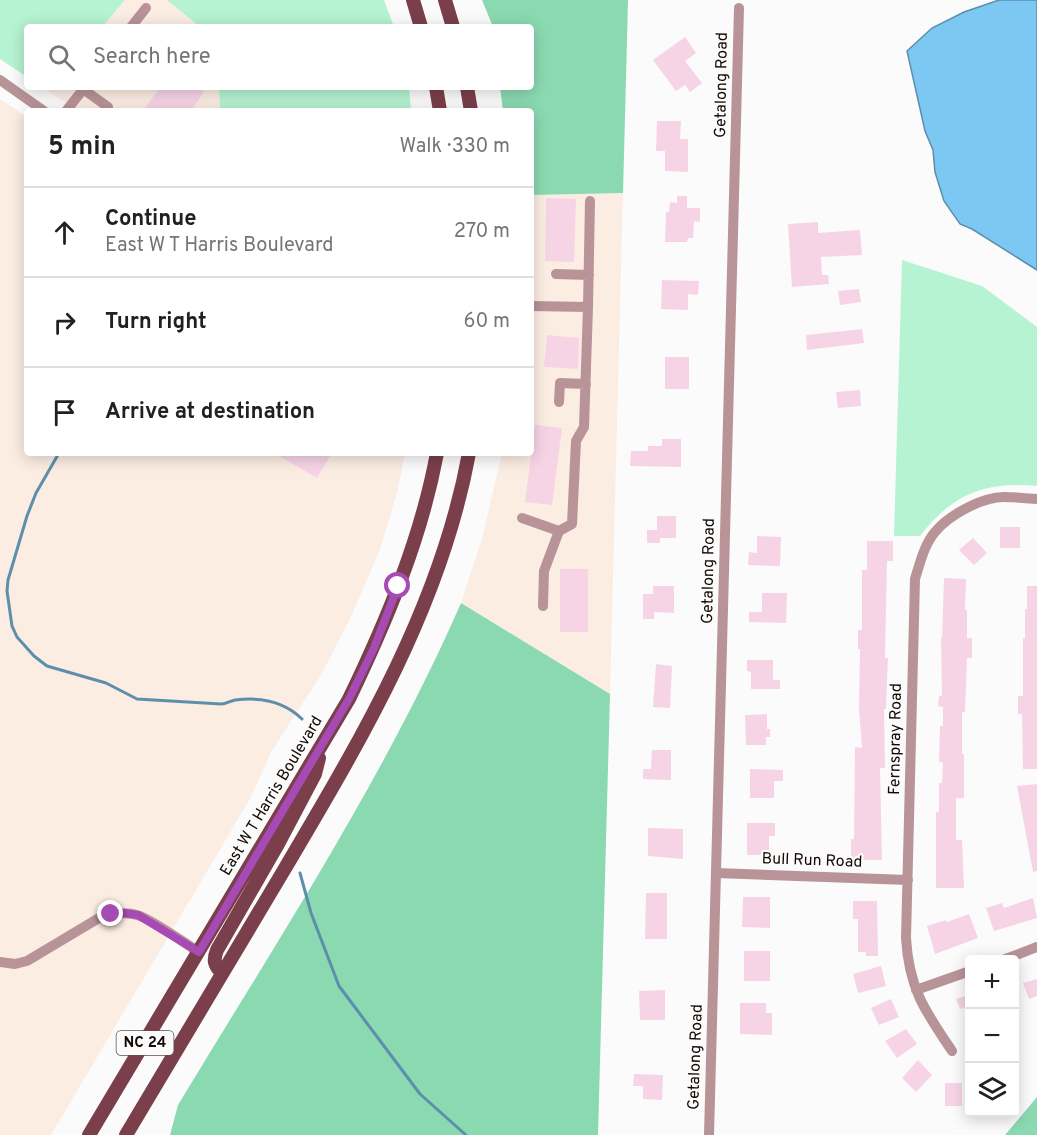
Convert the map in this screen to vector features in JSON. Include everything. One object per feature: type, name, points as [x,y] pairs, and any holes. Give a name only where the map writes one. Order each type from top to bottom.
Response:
[{"type":"main road","points":[[413,0],[420,24]]},
{"type":"main road","points":[[445,0],[452,24]]},
{"type":"main road","points":[[436,90],[440,108]]},
{"type":"main road","points":[[468,90],[470,108]]},
{"type":"main road","name":"East W T Harris Boulevard","points":[[89,1135],[349,699],[386,619],[420,523],[436,456]]},
{"type":"main road","points":[[451,523],[460,456]]},
{"type":"main road","name":"NC 24","points":[[126,1135],[339,776],[385,693],[427,598],[451,523],[467,456]]},
{"type":"main road","points":[[222,973],[215,964],[216,954],[315,774],[322,745]]},
{"type":"street","points":[[133,24],[146,8]]},
{"type":"street","name":"Getalong Road","points":[[709,1135],[739,8]]},
{"type":"street","points":[[0,80],[40,108]]},
{"type":"street","points":[[68,108],[82,90]]},
{"type":"street","points":[[87,90],[108,107]]},
{"type":"street","points":[[543,606],[544,571],[559,531],[572,524],[576,441],[584,428],[590,201]]},
{"type":"street","points":[[556,274],[589,275]]},
{"type":"street","points":[[534,306],[588,307]]},
{"type":"street","points":[[559,402],[560,383],[586,384]]},
{"type":"street","name":"Fernspray Road","points":[[952,1051],[925,1010],[908,965],[906,938],[915,579],[923,553],[935,531],[957,514],[978,502],[1003,496],[1037,499]]},
{"type":"street","points":[[522,518],[559,531]]},
{"type":"street","name":"Bull Run Road","points":[[716,873],[908,880]]},
{"type":"street","points":[[0,962],[15,964],[27,961],[99,918],[124,913],[138,915],[199,952]]},
{"type":"street","points":[[1016,955],[1037,947]]},
{"type":"street","points":[[916,990],[965,972]]},
{"type":"shaded area","points":[[125,0],[167,0],[196,24],[105,24]]},
{"type":"shaded area","points":[[46,90],[219,90],[220,108],[74,108]]},
{"type":"shaded area","points":[[0,99],[24,115],[24,456],[404,456],[398,489],[380,550],[349,621],[321,675],[271,752],[251,797],[51,1135],[0,1135]]},
{"type":"shaded area","points":[[623,193],[610,694],[461,603],[482,539],[501,456],[534,456],[534,195]]},
{"type":"green space","points":[[0,0],[125,0],[105,24],[24,24],[24,75],[0,59]]},
{"type":"green space","points":[[167,0],[384,0],[393,24],[196,24]]},
{"type":"green space","points":[[482,0],[628,0],[623,193],[534,195],[534,108],[503,108],[500,90],[534,90],[534,24],[492,24]]},
{"type":"green space","points":[[219,90],[409,90],[411,108],[220,108]]},
{"type":"green space","points":[[902,260],[982,286],[1037,327],[1037,486],[1001,486],[971,494],[944,510],[920,536],[894,536]]},
{"type":"green space","points":[[461,603],[610,694],[598,1135],[170,1135],[178,1105],[364,796],[431,668]]},
{"type":"green space","points":[[1037,1097],[1037,1135],[1005,1135]]},
{"type":"water","points":[[999,0],[1037,0],[1037,270],[972,229],[960,224],[944,201],[907,51],[932,28],[964,12]]},
{"type":"building","points":[[685,37],[696,53],[685,61],[702,83],[690,92],[685,85],[676,91],[653,60]]},
{"type":"building","points":[[158,90],[201,90],[204,92],[193,108],[145,108]]},
{"type":"building","points":[[657,121],[681,121],[680,139],[688,139],[688,172],[665,171],[665,151],[656,151]]},
{"type":"building","points":[[677,196],[687,196],[687,208],[700,208],[700,222],[694,221],[693,238],[688,238],[687,242],[665,242],[666,212],[669,212],[670,202],[677,203]]},
{"type":"building","points":[[546,198],[576,199],[574,262],[545,261]]},
{"type":"building","points":[[818,222],[818,233],[860,230],[862,255],[821,257],[822,275],[828,275],[829,284],[792,287],[788,224]]},
{"type":"building","points":[[662,280],[699,281],[698,295],[688,294],[688,310],[661,309]]},
{"type":"building","points":[[859,289],[861,302],[840,305],[838,291]]},
{"type":"building","points":[[862,329],[864,343],[807,350],[806,335]]},
{"type":"building","points":[[547,335],[579,338],[578,369],[544,367]]},
{"type":"building","points":[[665,357],[689,357],[689,389],[665,389]]},
{"type":"building","points":[[860,390],[861,406],[838,408],[836,392]]},
{"type":"building","points":[[535,425],[562,428],[552,505],[525,502],[531,456],[534,456]]},
{"type":"building","points":[[662,439],[681,439],[681,467],[630,466],[631,451],[648,451],[648,446],[662,446]]},
{"type":"building","points":[[279,456],[330,456],[317,478]]},
{"type":"building","points":[[657,516],[676,516],[676,538],[660,538],[660,543],[647,543],[647,530],[657,530]]},
{"type":"building","points":[[1000,527],[1020,527],[1020,548],[1000,548]]},
{"type":"building","points":[[757,536],[781,537],[780,566],[748,565],[749,552],[757,553]]},
{"type":"building","points":[[973,538],[987,553],[974,565],[959,550]]},
{"type":"building","points":[[867,541],[893,541],[893,561],[887,561],[885,658],[888,658],[886,709],[884,709],[885,768],[880,768],[882,860],[851,860],[851,839],[854,839],[855,747],[862,748],[858,630],[862,630],[862,570],[867,570]]},
{"type":"building","points":[[560,569],[588,569],[588,632],[560,632]]},
{"type":"building","points":[[944,578],[966,579],[967,638],[972,638],[972,658],[967,658],[965,712],[962,712],[964,798],[956,798],[956,840],[962,840],[964,888],[936,888],[936,812],[939,812],[939,783],[942,783],[943,762],[939,762],[943,707],[938,706],[939,696],[942,696],[941,638]]},
{"type":"building","points":[[653,586],[674,586],[674,613],[654,612],[654,619],[643,619],[643,594],[653,594]]},
{"type":"building","points":[[1027,586],[1037,586],[1037,769],[1023,769],[1022,714],[1018,714],[1018,696],[1023,696],[1023,638],[1025,638]]},
{"type":"building","points":[[762,593],[787,593],[786,623],[749,622],[749,612],[762,612]]},
{"type":"building","points":[[747,660],[773,660],[773,680],[780,680],[780,689],[751,689],[751,672],[747,671]]},
{"type":"building","points":[[656,664],[672,666],[670,708],[653,707]]},
{"type":"building","points":[[767,714],[767,729],[770,729],[770,737],[766,737],[766,745],[746,745],[745,715]]},
{"type":"building","points":[[652,750],[671,750],[671,780],[643,779],[643,769],[651,769]]},
{"type":"building","points":[[750,769],[783,770],[783,781],[774,781],[774,798],[750,798]]},
{"type":"building","points":[[1037,784],[1037,871],[1033,872],[1017,786]]},
{"type":"building","points":[[747,823],[775,823],[775,836],[769,836],[769,855],[747,855]]},
{"type":"building","points":[[648,828],[683,829],[683,859],[648,856]]},
{"type":"building","points":[[646,893],[667,893],[667,939],[645,939]]},
{"type":"building","points":[[743,897],[770,897],[770,928],[742,927]]},
{"type":"building","points":[[1033,898],[1037,918],[994,931],[986,908],[1002,903],[1004,908]]},
{"type":"building","points":[[853,901],[877,901],[878,956],[866,956],[866,952],[858,952],[858,919],[853,919]]},
{"type":"building","points":[[969,914],[978,938],[935,954],[927,926]]},
{"type":"building","points":[[744,951],[770,951],[770,981],[744,981]]},
{"type":"building","points":[[881,966],[886,986],[858,993],[853,974]]},
{"type":"building","points":[[1037,979],[1037,996],[1029,999],[1023,983]]},
{"type":"building","points":[[665,990],[665,1020],[640,1020],[639,991]]},
{"type":"building","points":[[965,996],[965,1007],[960,1009],[956,999]]},
{"type":"building","points":[[891,999],[899,1017],[879,1025],[871,1008]]},
{"type":"building","points":[[740,1003],[766,1003],[766,1013],[772,1013],[772,1035],[740,1034]]},
{"type":"building","points":[[906,1029],[917,1044],[897,1058],[885,1041]]},
{"type":"building","points":[[918,1060],[932,1075],[916,1092],[902,1078]]},
{"type":"building","points":[[634,1074],[663,1075],[662,1100],[643,1099],[643,1086],[633,1086]]},
{"type":"building","points":[[945,1083],[962,1083],[962,1106],[945,1106]]},
{"type":"waterway","points":[[57,456],[36,493],[8,580],[7,591],[12,626],[17,637],[34,656],[47,666],[106,683],[137,699],[221,704],[235,700],[262,700],[279,704],[302,719]]},
{"type":"waterway","points":[[300,873],[311,913],[339,986],[420,1094],[466,1135]]},
{"type":"route","points":[[111,914],[138,915],[199,952],[349,699],[374,648],[398,586]]}]
